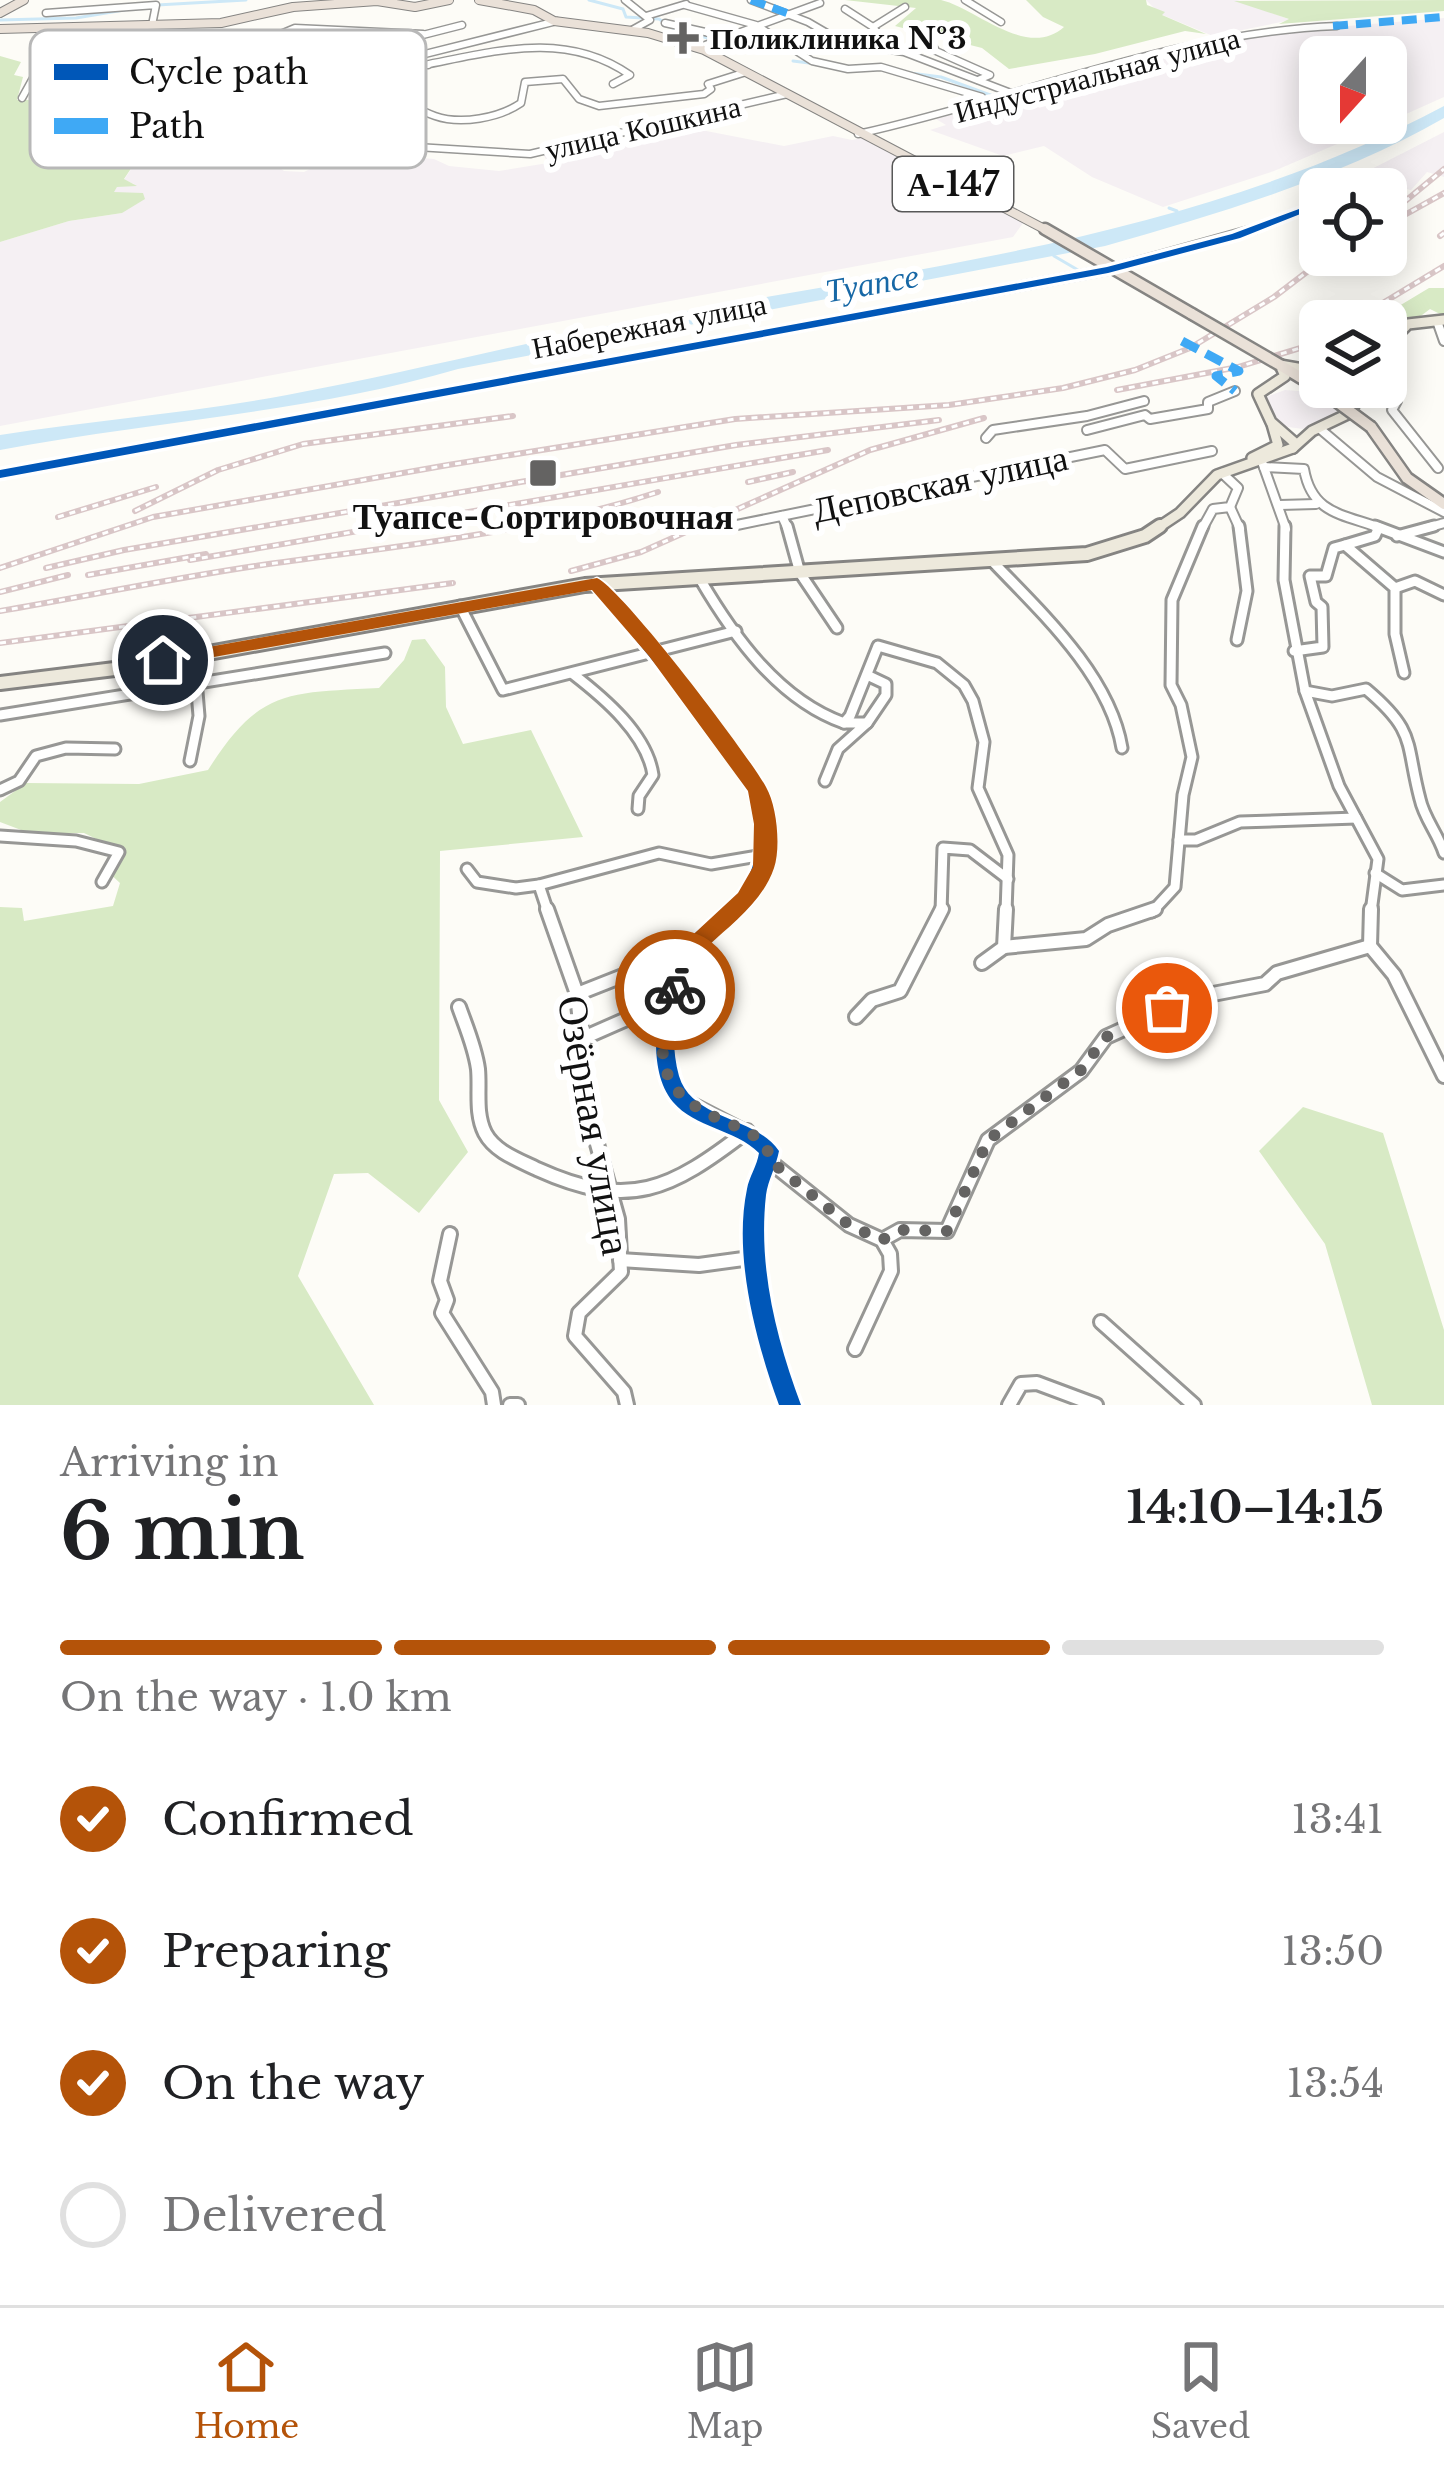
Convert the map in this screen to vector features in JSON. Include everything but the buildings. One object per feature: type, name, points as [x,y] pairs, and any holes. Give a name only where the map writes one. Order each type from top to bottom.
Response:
[{"type":"highway","points":[[0,29],[221,22],[293,7],[377,2],[412,7],[449,0]]},
{"type":"highway","name":"А-147","points":[[478,0],[519,7],[557,21],[632,30],[697,48],[1051,230],[1299,373]]},
{"type":"highway","points":[[0,13],[20,2]]},
{"type":"highway","name":"А-147","points":[[1349,408],[1371,427],[1416,487],[1444,508]]},
{"type":"main road","points":[[1407,325],[1440,321]]},
{"type":"main road","points":[[1278,445],[1258,394],[1285,376],[1280,365]]},
{"type":"main road","points":[[1266,387],[1299,383]]},
{"type":"main road","points":[[1235,468],[1263,464],[1353,408]]},
{"type":"main road","points":[[1270,420],[1311,431]]},
{"type":"main road","points":[[1270,420],[1292,444]]},
{"type":"main road","points":[[0,683],[194,655],[597,584],[1073,556],[1145,536],[1180,513],[1222,473],[1278,445],[1292,444]]},
{"type":"street","points":[[503,0],[519,7]]},
{"type":"street","points":[[625,0],[648,18]]},
{"type":"street","points":[[751,0],[844,43],[891,50],[1012,96]]},
{"type":"street","points":[[965,0],[1001,22]]},
{"type":"street","points":[[0,2],[20,2]]},
{"type":"street","points":[[632,30],[688,2],[756,25],[812,61],[920,76],[982,97],[988,104]]},
{"type":"street","points":[[697,48],[819,2],[831,7]]},
{"type":"street","points":[[46,13],[158,6],[152,25]]},
{"type":"street","points":[[873,27],[905,7]]},
{"type":"street","points":[[845,9],[873,27],[891,50]]},
{"type":"street","points":[[426,52],[557,21]]},
{"type":"street","points":[[664,23],[729,37]]},
{"type":"street","points":[[426,33],[462,25]]},
{"type":"street","name":"Индустриальная улица","points":[[859,134],[988,104],[1219,38],[1337,26]]},
{"type":"street","points":[[290,30],[338,30]]},
{"type":"street","points":[[931,42],[936,51],[990,75],[978,80]]},
{"type":"street","points":[[428,65],[545,46],[588,51],[616,62],[631,75],[614,84]]},
{"type":"street","points":[[426,111],[433,116],[509,111],[521,103],[525,82],[539,78],[563,79],[582,102],[604,106],[704,94],[711,89],[712,79],[746,72]]},
{"type":"street","points":[[22,98],[30,84]]},
{"type":"street","name":"улица Кошкина","points":[[426,147],[530,154],[787,94]]},
{"type":"street","name":"Набережная улица","points":[[0,474],[1112,267],[1235,236],[1299,212]]},
{"type":"street","points":[[1440,321],[1444,341]]},
{"type":"street","points":[[1087,430],[1145,416],[1188,415],[1208,409],[1208,402],[1235,391]]},
{"type":"street","points":[[986,438],[993,430],[1087,416],[1144,401]]},
{"type":"street","points":[[1392,408],[1438,468]]},
{"type":"street","points":[[1087,416],[1087,430],[1105,451]]},
{"type":"street","points":[[1311,431],[1413,499],[1444,508]]},
{"type":"street","name":"Деповская улица","points":[[732,526],[1105,451],[1125,469],[1212,451]]},
{"type":"street","points":[[1317,504],[1308,492],[1304,469],[1263,464],[1288,533],[1283,580],[1305,691],[1378,860],[1370,946]]},
{"type":"street","points":[[1222,473],[1238,488],[1230,507],[1246,558],[1246,605],[1237,640]]},
{"type":"street","points":[[1280,505],[1317,504],[1444,552]]},
{"type":"street","points":[[982,964],[1004,947],[1086,940],[1108,925],[1152,912],[1168,901],[1175,887],[1192,757],[1181,705],[1171,685],[1172,600],[1208,515],[1213,509],[1230,507]]},
{"type":"street","points":[[782,516],[794,541],[800,573],[837,628]]},
{"type":"street","points":[[1396,537],[1444,523]]},
{"type":"street","points":[[1294,651],[1323,647],[1322,607],[1316,602],[1310,576],[1326,576],[1334,548],[1375,536],[1378,529]]},
{"type":"street","points":[[1346,545],[1395,589],[1395,634],[1404,674]]},
{"type":"street","points":[[994,562],[1072,645],[1119,730],[1122,748]]},
{"type":"street","points":[[700,579],[736,631],[800,704],[844,723],[867,723]]},
{"type":"street","points":[[1395,589],[1415,581],[1444,595]]},
{"type":"street","points":[[577,994],[610,986],[646,964],[691,949],[746,898],[764,867],[765,824],[758,790],[656,652],[597,584]]},
{"type":"street","points":[[460,606],[503,690],[736,631]]},
{"type":"street","points":[[844,723],[878,646],[923,656],[952,670],[978,706],[985,749],[976,774],[982,801],[1006,841],[1004,947]]},
{"type":"street","points":[[0,715],[385,653]]},
{"type":"street","points":[[190,761],[199,716],[194,655]]},
{"type":"street","points":[[573,674],[592,687],[647,748],[653,775],[639,796],[638,809]]},
{"type":"street","points":[[824,781],[838,749],[877,714],[886,684],[867,676]]},
{"type":"street","points":[[1305,691],[1332,696],[1366,688],[1397,715],[1414,752],[1420,803],[1438,831],[1444,853]]},
{"type":"street","points":[[0,790],[19,781],[36,756],[66,748],[115,749]]},
{"type":"street","points":[[1179,840],[1207,838],[1236,822],[1314,824],[1356,818]]},
{"type":"street","points":[[0,836],[65,843],[88,840],[119,852],[102,882]]},
{"type":"street","points":[[856,1017],[872,1000],[900,991],[944,916],[948,887],[943,848],[953,844],[974,853],[1008,879]]},
{"type":"street","points":[[467,869],[471,878],[490,886],[539,885],[659,854],[711,864],[764,855]]},
{"type":"street","points":[[1375,873],[1402,890],[1444,885]]},
{"type":"street","name":"Озёрная улица","points":[[539,885],[577,994],[590,1119],[618,1220],[621,1273],[579,1313],[575,1336],[624,1392],[627,1405]]},
{"type":"street","points":[[1370,946],[1384,958],[1413,1005],[1444,1076]]},
{"type":"street","points":[[882,1240],[900,1230],[947,1231],[988,1140],[1081,1070],[1106,1037],[1192,998],[1265,984],[1277,973],[1370,946]]},
{"type":"street","points":[[691,949],[672,999],[665,1058],[675,1092],[694,1108],[758,1135],[769,1150],[755,1197],[758,1305],[766,1345],[790,1405]]},
{"type":"street","points":[[581,1039],[672,999]]},
{"type":"street","points":[[459,1007],[476,1055],[484,1131],[495,1147],[563,1181],[610,1197],[640,1192],[694,1172],[747,1131]]},
{"type":"street","points":[[769,1160],[849,1225],[882,1240],[891,1271],[855,1349]]},
{"type":"street","points":[[450,1234],[440,1281],[447,1300],[442,1313],[492,1392],[494,1405]]},
{"type":"street","points":[[620,1261],[699,1265],[758,1257]]},
{"type":"street","points":[[1101,1322],[1194,1405]]},
{"type":"street","points":[[1009,1405],[1021,1384],[1037,1383],[1096,1405]]},
{"type":"shaded area","points":[[1146,0],[1237,0],[1291,20],[1213,36],[1160,14]]},
{"type":"shaded area","points":[[1444,18],[1444,97],[1407,114],[1407,36],[1299,36],[1299,144],[1337,144],[1274,171],[1163,207],[1092,177],[1044,146],[1003,156],[930,130],[946,125],[936,119],[1240,35]]},
{"type":"shaded area","points":[[696,129],[784,146],[833,136],[865,137],[1023,223],[1013,237],[0,426],[0,242],[69,221],[122,213],[143,193],[113,193],[117,187],[134,184],[124,180],[132,168],[304,172],[312,168],[426,168],[426,158],[449,166],[499,171],[548,163],[543,154],[578,146],[587,152]]},
{"type":"shaded area","points":[[1444,132],[1444,177],[1427,172],[1411,190],[1407,189],[1407,168],[1374,168]]},
{"type":"shaded area","points":[[1299,391],[1299,408],[1341,412],[1303,429],[1281,426],[1266,397]]},
{"type":"green space","points":[[845,0],[941,0],[1002,29],[1034,38],[1050,36],[1064,27],[1043,17],[1026,0],[1146,0],[1147,5],[1165,12],[1162,15],[1206,34],[1185,31],[1009,69],[982,48],[895,26],[916,8]]},
{"type":"green space","points":[[1444,0],[1444,11],[1279,24],[1289,19],[1234,1]]},
{"type":"green space","points":[[0,56],[21,62],[14,75],[23,77],[17,100],[30,100],[30,168],[131,168],[124,179],[137,186],[117,187],[114,192],[143,193],[145,199],[122,213],[69,221],[0,242]]},
{"type":"green space","points":[[1429,288],[1444,288],[1444,316],[1430,309],[1407,326],[1407,301]]},
{"type":"green space","points":[[425,639],[445,667],[446,707],[463,744],[531,730],[583,837],[440,851],[439,1100],[468,1152],[419,1213],[368,1173],[334,1174],[298,1276],[374,1405],[0,1405],[0,907],[22,908],[24,921],[113,906],[120,883],[107,871],[117,849],[84,833],[29,833],[0,822],[0,802],[26,783],[139,784],[208,770],[244,723],[261,709],[321,691],[379,688],[404,660],[412,640]]},
{"type":"green space","points":[[1303,1107],[1383,1133],[1444,1330],[1444,1405],[1372,1405],[1325,1244],[1259,1151]]},
{"type":"water","points":[[1444,106],[1444,118],[1407,137],[1407,124]]},
{"type":"water","points":[[1394,144],[1341,168],[1306,168],[1357,148]]},
{"type":"water","name":"Туапсе","points":[[1299,171],[1299,184],[1105,246],[458,369],[345,396],[0,450],[0,435],[287,395],[652,318],[894,275],[1083,236]]},
{"type":"waterway","points":[[157,5],[246,0]]},
{"type":"waterway","points":[[589,0],[623,9],[626,17],[659,19],[674,29]]},
{"type":"waterway","points":[[0,20],[76,18],[124,10]]},
{"type":"waterway","points":[[679,31],[712,39]]},
{"type":"waterway","points":[[722,41],[734,44]]},
{"type":"waterway","points":[[793,61],[809,63]]},
{"type":"waterway","points":[[910,73],[941,77],[993,96]]},
{"type":"waterway","points":[[1169,208],[1177,211]]},
{"type":"waterway","points":[[1054,256],[1078,270]]},
{"type":"railway","points":[[1407,200],[1444,169]]},
{"type":"railway","points":[[1407,214],[1444,193]]},
{"type":"railway","points":[[1440,236],[1444,233]]},
{"type":"railway","points":[[1388,300],[1444,266]]},
{"type":"railway","points":[[0,568],[153,517],[448,465],[735,419],[949,405],[1063,388],[1135,370],[1190,348],[1302,276]]},
{"type":"railway","points":[[1117,390],[1238,367],[1299,348]]},
{"type":"railway","points":[[135,511],[218,470],[303,444],[513,416]]},
{"type":"railway","points":[[571,571],[641,552],[870,450],[984,418]]},
{"type":"railway","points":[[46,568],[124,550],[736,445],[939,420]]},
{"type":"railway","points":[[190,560],[828,450]]},
{"type":"railway","points":[[748,482],[793,472]]},
{"type":"railway","points":[[58,517],[156,487]]},
{"type":"railway","points":[[0,611],[229,570],[511,529],[658,492]]},
{"type":"railway","points":[[644,529],[689,522]]},
{"type":"railway","points":[[88,575],[206,554]]},
{"type":"railway","points":[[0,592],[68,575]]},
{"type":"railway","points":[[0,643],[453,583]]},
{"type":"marked path","points":[[751,0],[787,13]]},
{"type":"marked path","points":[[1333,26],[1444,17]]},
{"type":"marked path","points":[[1182,341],[1239,371],[1216,376],[1235,391]]},
{"type":"cycle path","points":[[0,474],[1108,270],[1236,236],[1299,212]]},
{"type":"cycle path","points":[[597,584],[745,770],[762,806],[766,833],[759,874],[746,897],[699,940],[684,962],[667,1016],[665,1053],[673,1087],[681,1099],[704,1115],[747,1133],[769,1151],[756,1194],[757,1276],[772,1353],[790,1405]]},
{"type":"way so far","points":[[675,990],[666,1022],[665,1058],[675,1092],[694,1108],[758,1135],[769,1150],[769,1160],[849,1225],[882,1240],[900,1230],[947,1231],[988,1140],[1081,1070],[1106,1037],[1167,1008]]},
{"type":"place","name":"Поликлиника №3","points":[[683,38]]},
{"type":"place","name":"Туапсе-Сортировочная","points":[[543,473]]},
{"type":"route","points":[[163,660],[597,584],[656,652],[758,790],[765,824],[764,867],[746,898],[691,949],[675,990]]}]
